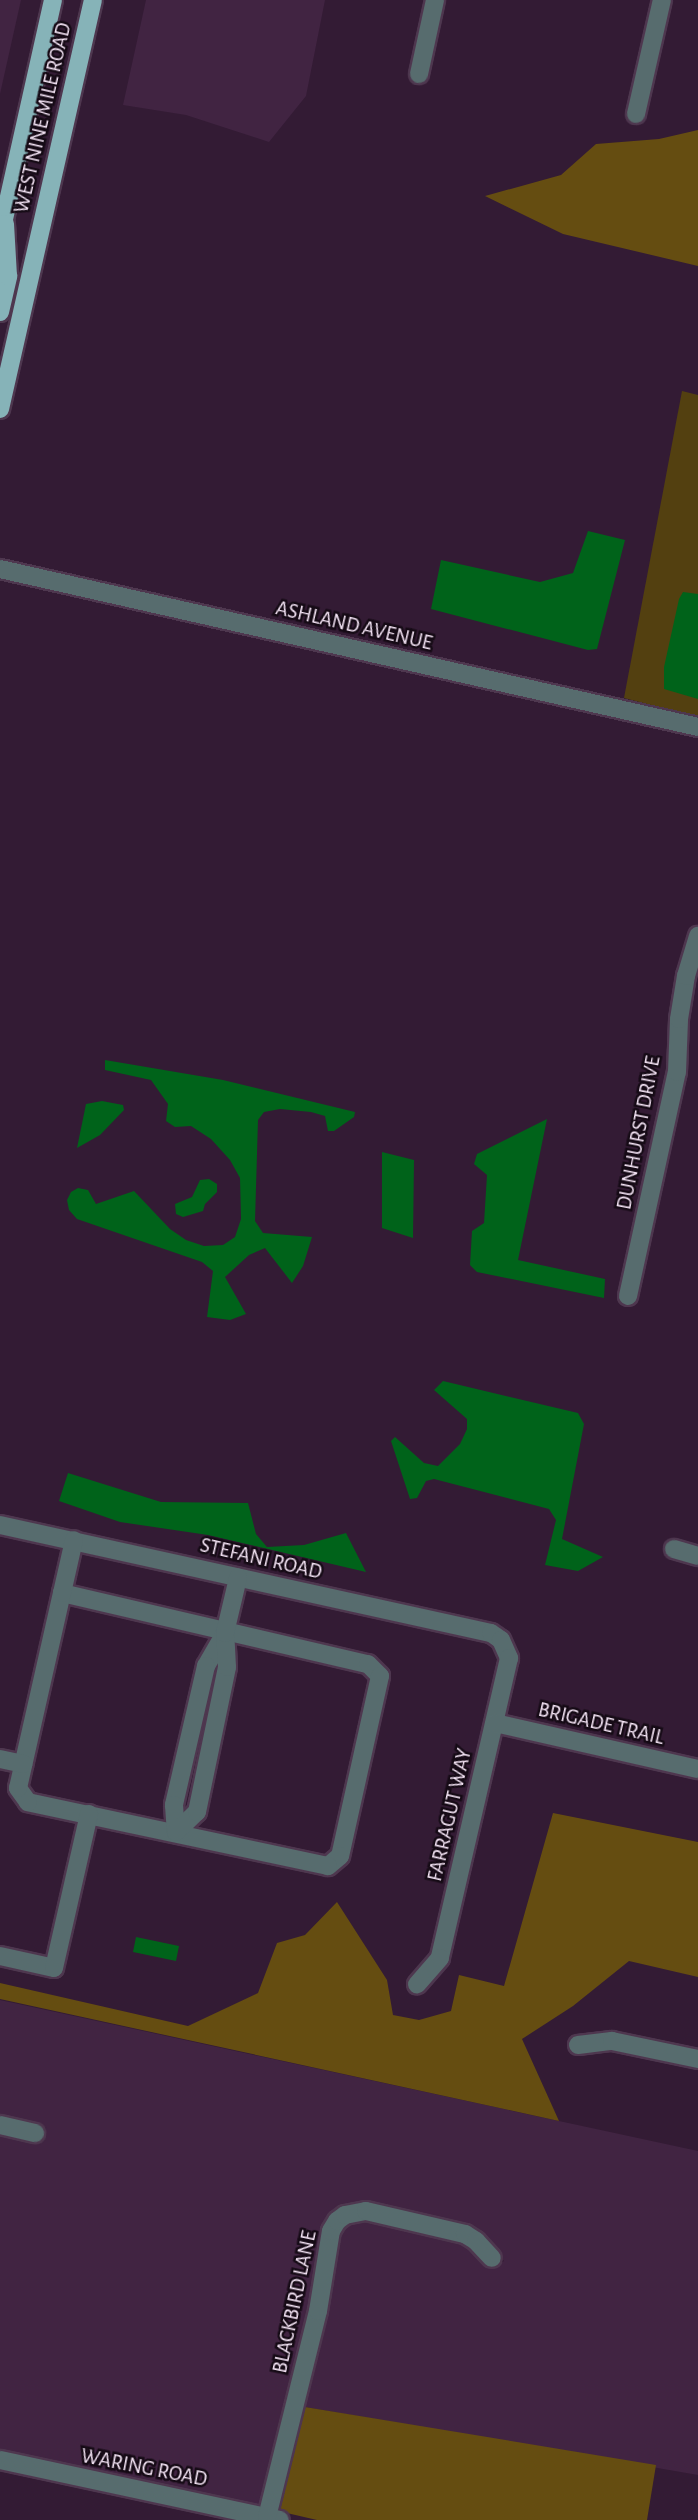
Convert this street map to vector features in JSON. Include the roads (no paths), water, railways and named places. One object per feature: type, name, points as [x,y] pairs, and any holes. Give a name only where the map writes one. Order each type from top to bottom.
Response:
[{"type":"main road","name":"WEST NINE MILE ROAD","points":[[0,237],[53,0]]},
{"type":"main road","name":"WEST NINE MILE ROAD","points":[[0,409],[93,0]]},
{"type":"main road","points":[[0,312],[8,276],[5,217]]},
{"type":"street","points":[[419,74],[435,0]]},
{"type":"street","points":[[636,114],[662,0]]},
{"type":"street","name":"ASHLAND AVENUE","points":[[0,569],[698,727]]},
{"type":"street","name":"DUNHURST DRIVE","points":[[628,1296],[671,1106],[686,976],[698,936]]},
{"type":"street","name":"STEFANI ROAD","points":[[0,1525],[491,1633],[506,1649]]},
{"type":"street","points":[[62,1593],[225,1633],[368,1664],[380,1676],[340,1856],[328,1866],[28,1802],[18,1788],[23,1764],[74,1540]]},
{"type":"street","points":[[674,1549],[698,1556]]},
{"type":"street","points":[[176,1832],[174,1805],[206,1666],[225,1633],[238,1578]]},
{"type":"street","name":"FARRAGUT WAY","points":[[417,1984],[440,1958],[509,1658],[506,1649]]},
{"type":"street","name":"BRIGADE TRAIL","points":[[495,1723],[698,1769]]},
{"type":"street","points":[[0,1759],[23,1764]]},
{"type":"street","points":[[0,1956],[54,1968],[89,1814]]},
{"type":"street","points":[[578,2045],[612,2041],[698,2059]]},
{"type":"street","points":[[0,2125],[35,2133]]},
{"type":"street","name":"BLACKBIRD LANE","points":[[274,2518],[331,2231],[337,2221],[356,2211],[366,2211],[465,2234],[492,2258]]},
{"type":"street","name":"WARING ROAD","points":[[0,2460],[274,2518]]}]
